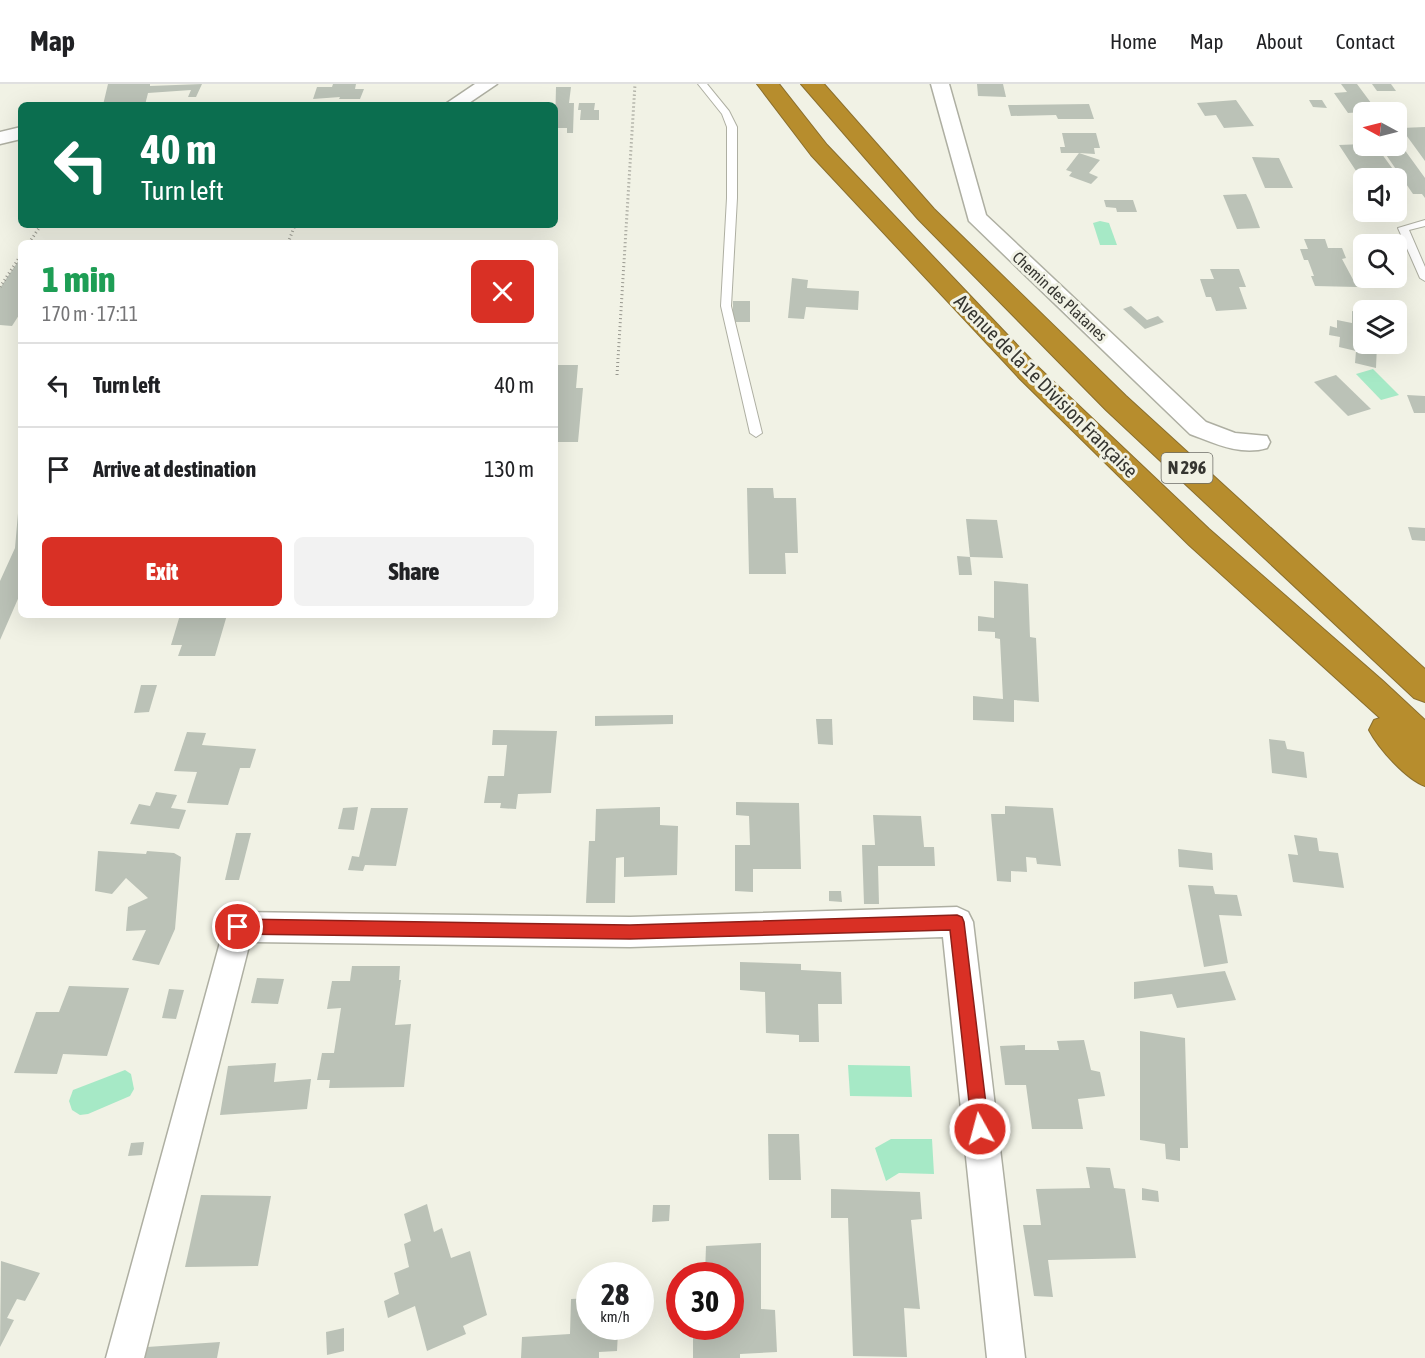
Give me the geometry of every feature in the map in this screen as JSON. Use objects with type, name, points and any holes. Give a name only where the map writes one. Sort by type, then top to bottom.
[{"type":"highway","name":"Avenue de la 1e Division Française","points":[[768,84],[819,150],[1029,373],[1199,537],[1372,690],[1425,741]]},
{"type":"highway","name":"Avenue de la 1e Division Française","points":[[812,84],[926,214],[1116,403],[1425,689]]},
{"type":"highway","points":[[1163,446],[1425,670]]},
{"type":"highway","points":[[1199,537],[1425,771]]},
{"type":"street","points":[[458,102],[488,84]]},
{"type":"street","name":"Chemin des Platanes","points":[[940,84],[976,217],[1198,428],[1233,441],[1258,442]]},
{"type":"street","points":[[0,138],[18,134]]},
{"type":"street","points":[[125,1358],[238,927],[630,932],[957,922],[1006,1358]]},
{"type":"lane","points":[[702,84],[726,114],[732,127],[732,198],[726,306],[756,433]]},
{"type":"lane","points":[[1425,223],[1403,228],[1425,278]]},
{"type":"path","points":[[617,375],[634,84]]},
{"type":"path","points":[[0,287],[18,260]]},
{"type":"shaded area","points":[[1100,221],[1109,223],[1117,245],[1100,245],[1093,223]]},
{"type":"shaded area","points":[[1373,369],[1399,395],[1381,400],[1356,374]]},
{"type":"shaded area","points":[[848,1065],[910,1066],[912,1097],[850,1096]]},
{"type":"shaded area","points":[[125,1070],[131,1074],[134,1089],[130,1096],[88,1114],[80,1115],[72,1110],[69,1101],[73,1090]]},
{"type":"shaded area","points":[[891,1139],[932,1139],[934,1174],[899,1173],[886,1181],[875,1148]]},
{"type":"building","points":[[108,84],[150,84],[150,86],[202,84],[196,97],[188,97],[191,90],[148,93],[146,102],[104,102]]},
{"type":"building","points":[[333,84],[356,84],[355,89],[364,89],[360,99],[339,99],[340,97],[313,99],[317,87],[332,87]]},
{"type":"building","points":[[977,84],[1003,84],[1006,97],[978,96]]},
{"type":"building","points":[[1341,84],[1357,84],[1370,102],[1353,102],[1353,113],[1348,113],[1334,93],[1347,92]]},
{"type":"building","points":[[1372,84],[1391,84],[1396,91],[1377,91]]},
{"type":"building","points":[[556,87],[571,87],[569,103],[574,103],[573,133],[567,133],[567,128],[558,128],[558,102],[556,102]]},
{"type":"building","points":[[1236,100],[1254,126],[1224,128],[1216,115],[1205,116],[1197,103]]},
{"type":"building","points":[[1309,100],[1322,100],[1327,108],[1313,107]]},
{"type":"building","points":[[579,103],[595,103],[594,110],[599,110],[599,120],[580,120]]},
{"type":"building","points":[[1089,104],[1094,119],[1058,119],[1056,115],[1011,116],[1008,105]]},
{"type":"building","points":[[1425,127],[1425,161],[1407,136],[1407,128]]},
{"type":"building","points":[[1062,133],[1096,133],[1100,148],[1094,148],[1095,154],[1061,153],[1060,147],[1065,147]]},
{"type":"building","points":[[1353,144],[1353,156],[1383,156],[1392,168],[1354,168],[1339,145]]},
{"type":"building","points":[[1079,153],[1100,160],[1089,173],[1098,177],[1091,184],[1069,176],[1072,172],[1066,170]]},
{"type":"building","points":[[1407,153],[1425,178],[1425,198],[1422,194],[1413,194],[1407,185],[1407,168],[1395,168],[1387,156],[1407,156]]},
{"type":"building","points":[[1252,157],[1279,158],[1293,188],[1265,188]]},
{"type":"building","points":[[1246,194],[1260,228],[1237,229],[1223,195]]},
{"type":"building","points":[[1104,200],[1133,200],[1137,212],[1117,212],[1116,208],[1106,207]]},
{"type":"building","points":[[1304,239],[1325,239],[1328,248],[1342,248],[1346,258],[1342,259],[1353,280],[1353,287],[1315,286],[1308,260],[1304,260],[1300,249],[1308,249]]},
{"type":"building","points":[[18,261],[18,317],[12,326],[0,325],[0,288]]},
{"type":"building","points":[[1210,269],[1239,269],[1246,287],[1239,287],[1247,309],[1216,311],[1211,297],[1206,297],[1200,279],[1214,279]]},
{"type":"building","points":[[792,278],[808,280],[807,288],[859,291],[858,310],[806,307],[804,319],[788,318]]},
{"type":"building","points":[[733,301],[750,301],[750,322],[733,322]]},
{"type":"building","points":[[1131,306],[1147,320],[1158,316],[1164,322],[1145,329],[1123,309]]},
{"type":"building","points":[[1352,311],[1353,350],[1339,347],[1340,337],[1329,335],[1330,326],[1337,328],[1337,320],[1352,323]]},
{"type":"building","points":[[1356,354],[1377,354],[1376,368],[1355,363]]},
{"type":"building","points":[[558,365],[578,365],[576,388],[583,388],[578,442],[558,442]]},
{"type":"building","points":[[1336,375],[1371,409],[1348,416],[1314,382]]},
{"type":"building","points":[[1407,395],[1425,396],[1425,413],[1414,413]]},
{"type":"building","points":[[747,488],[773,488],[774,498],[796,498],[798,553],[785,553],[786,574],[749,574]]},
{"type":"building","points":[[18,513],[18,599],[0,640],[0,581],[15,548]]},
{"type":"building","points":[[966,519],[997,520],[1003,558],[970,557]]},
{"type":"building","points":[[1408,527],[1425,528],[1425,541],[1412,540]]},
{"type":"building","points":[[957,556],[970,557],[972,575],[959,575]]},
{"type":"building","points":[[994,581],[1028,584],[1030,637],[1036,638],[1039,702],[1014,700],[1014,722],[973,720],[973,696],[1003,699],[1000,639],[995,638],[995,632],[978,631],[978,616],[994,618]]},
{"type":"building","points":[[179,618],[226,618],[215,656],[178,656],[182,645],[171,645]]},
{"type":"building","points":[[141,685],[157,685],[149,712],[134,713]]},
{"type":"building","points":[[673,715],[673,724],[595,726],[595,716]]},
{"type":"building","points":[[816,719],[832,719],[833,745],[818,744]]},
{"type":"building","points":[[493,730],[557,731],[551,793],[518,794],[516,809],[500,808],[501,803],[484,803],[488,776],[504,776],[507,745],[492,745]]},
{"type":"building","points":[[187,732],[206,733],[202,745],[256,749],[250,768],[240,768],[228,805],[187,803],[197,772],[174,771]]},
{"type":"building","points":[[1269,739],[1285,741],[1287,749],[1304,752],[1307,778],[1272,773]]},
{"type":"building","points":[[156,792],[177,795],[171,808],[186,810],[179,829],[130,824],[139,804],[150,806]]},
{"type":"building","points":[[736,802],[799,803],[801,869],[753,869],[753,892],[735,891],[735,845],[750,845],[749,816],[736,815]]},
{"type":"building","points":[[1005,806],[1053,808],[1061,866],[1037,864],[1036,858],[1026,857],[1027,872],[1011,871],[1011,882],[997,881],[991,814],[1005,814]]},
{"type":"building","points":[[358,807],[354,830],[338,829],[343,808]]},
{"type":"building","points":[[660,807],[660,825],[678,826],[677,875],[624,877],[624,857],[616,858],[615,903],[586,903],[589,841],[595,841],[596,809]]},
{"type":"building","points":[[371,808],[408,808],[396,866],[365,865],[363,871],[348,870],[352,856],[359,857]]},
{"type":"building","points":[[873,815],[921,816],[924,847],[934,847],[935,866],[878,866],[879,904],[864,904],[862,845],[875,845]]},
{"type":"building","points":[[236,833],[251,833],[239,880],[225,880]]},
{"type":"building","points":[[1294,835],[1317,838],[1319,851],[1338,853],[1344,888],[1293,882],[1288,854],[1298,855]]},
{"type":"building","points":[[1178,849],[1212,853],[1213,870],[1179,867]]},
{"type":"building","points":[[98,851],[146,854],[147,851],[174,853],[181,857],[175,929],[159,965],[132,960],[146,930],[126,931],[128,907],[148,898],[126,878],[112,894],[95,891]]},
{"type":"building","points":[[1188,885],[1213,886],[1215,894],[1237,895],[1242,916],[1219,915],[1228,963],[1204,967]]},
{"type":"building","points":[[829,891],[841,891],[842,902],[829,901]]},
{"type":"building","points":[[740,962],[801,964],[801,970],[841,972],[842,1004],[818,1004],[819,1042],[799,1042],[799,1035],[766,1033],[765,992],[740,990]]},
{"type":"building","points":[[352,966],[400,966],[399,980],[401,980],[395,1025],[411,1024],[404,1087],[329,1088],[330,1080],[317,1080],[322,1053],[334,1053],[341,1008],[327,1009],[332,981],[350,981]]},
{"type":"building","points":[[1225,971],[1236,1000],[1177,1008],[1172,994],[1134,999],[1134,982]]},
{"type":"building","points":[[257,978],[284,979],[278,1004],[251,1003]]},
{"type":"building","points":[[69,986],[129,988],[107,1056],[63,1054],[57,1074],[14,1073],[36,1012],[59,1012]]},
{"type":"building","points":[[169,989],[184,990],[176,1019],[162,1018]]},
{"type":"building","points":[[1140,1031],[1185,1038],[1188,1148],[1180,1148],[1180,1161],[1166,1159],[1165,1144],[1140,1140]]},
{"type":"building","points":[[1084,1040],[1091,1070],[1100,1072],[1105,1096],[1078,1099],[1083,1129],[1032,1129],[1026,1085],[1005,1085],[1000,1046],[1025,1045],[1025,1050],[1059,1050],[1057,1041]]},
{"type":"building","points":[[276,1063],[274,1082],[311,1079],[307,1109],[220,1115],[228,1066]]},
{"type":"building","points":[[768,1134],[799,1134],[801,1180],[769,1180]]},
{"type":"building","points":[[144,1142],[142,1155],[128,1156],[131,1143]]},
{"type":"building","points":[[1086,1167],[1110,1168],[1114,1188],[1125,1189],[1136,1258],[1048,1260],[1053,1297],[1034,1296],[1023,1225],[1041,1225],[1036,1189],[1090,1188]]},
{"type":"building","points":[[1142,1188],[1158,1191],[1159,1202],[1142,1200]]},
{"type":"building","points":[[831,1189],[920,1192],[922,1219],[911,1220],[920,1309],[904,1308],[907,1357],[853,1356],[848,1218],[831,1218]]},
{"type":"building","points":[[201,1195],[271,1196],[258,1266],[185,1267]]},
{"type":"building","points":[[427,1204],[434,1232],[442,1228],[451,1258],[470,1251],[487,1315],[463,1326],[466,1334],[427,1351],[415,1306],[388,1318],[384,1301],[399,1294],[394,1273],[409,1267],[404,1244],[411,1241],[404,1214]]},
{"type":"building","points":[[653,1205],[670,1205],[669,1221],[652,1222]]},
{"type":"building","points":[[761,1243],[761,1309],[775,1310],[777,1352],[740,1354],[740,1358],[693,1358],[693,1340],[744,1340],[744,1262],[705,1262],[706,1246]]},
{"type":"building","points":[[1,1261],[40,1273],[25,1301],[17,1299],[7,1318],[14,1320],[0,1347]]},
{"type":"building","points":[[571,1299],[576,1299],[576,1340],[618,1340],[617,1351],[599,1352],[599,1358],[521,1358],[522,1337],[570,1334]]},
{"type":"building","points":[[344,1328],[344,1351],[327,1355],[326,1332]]},
{"type":"building","points":[[220,1342],[217,1358],[145,1358],[147,1347]]},
{"type":"route","points":[[238,927],[630,932],[957,922],[980,1129]]}]
